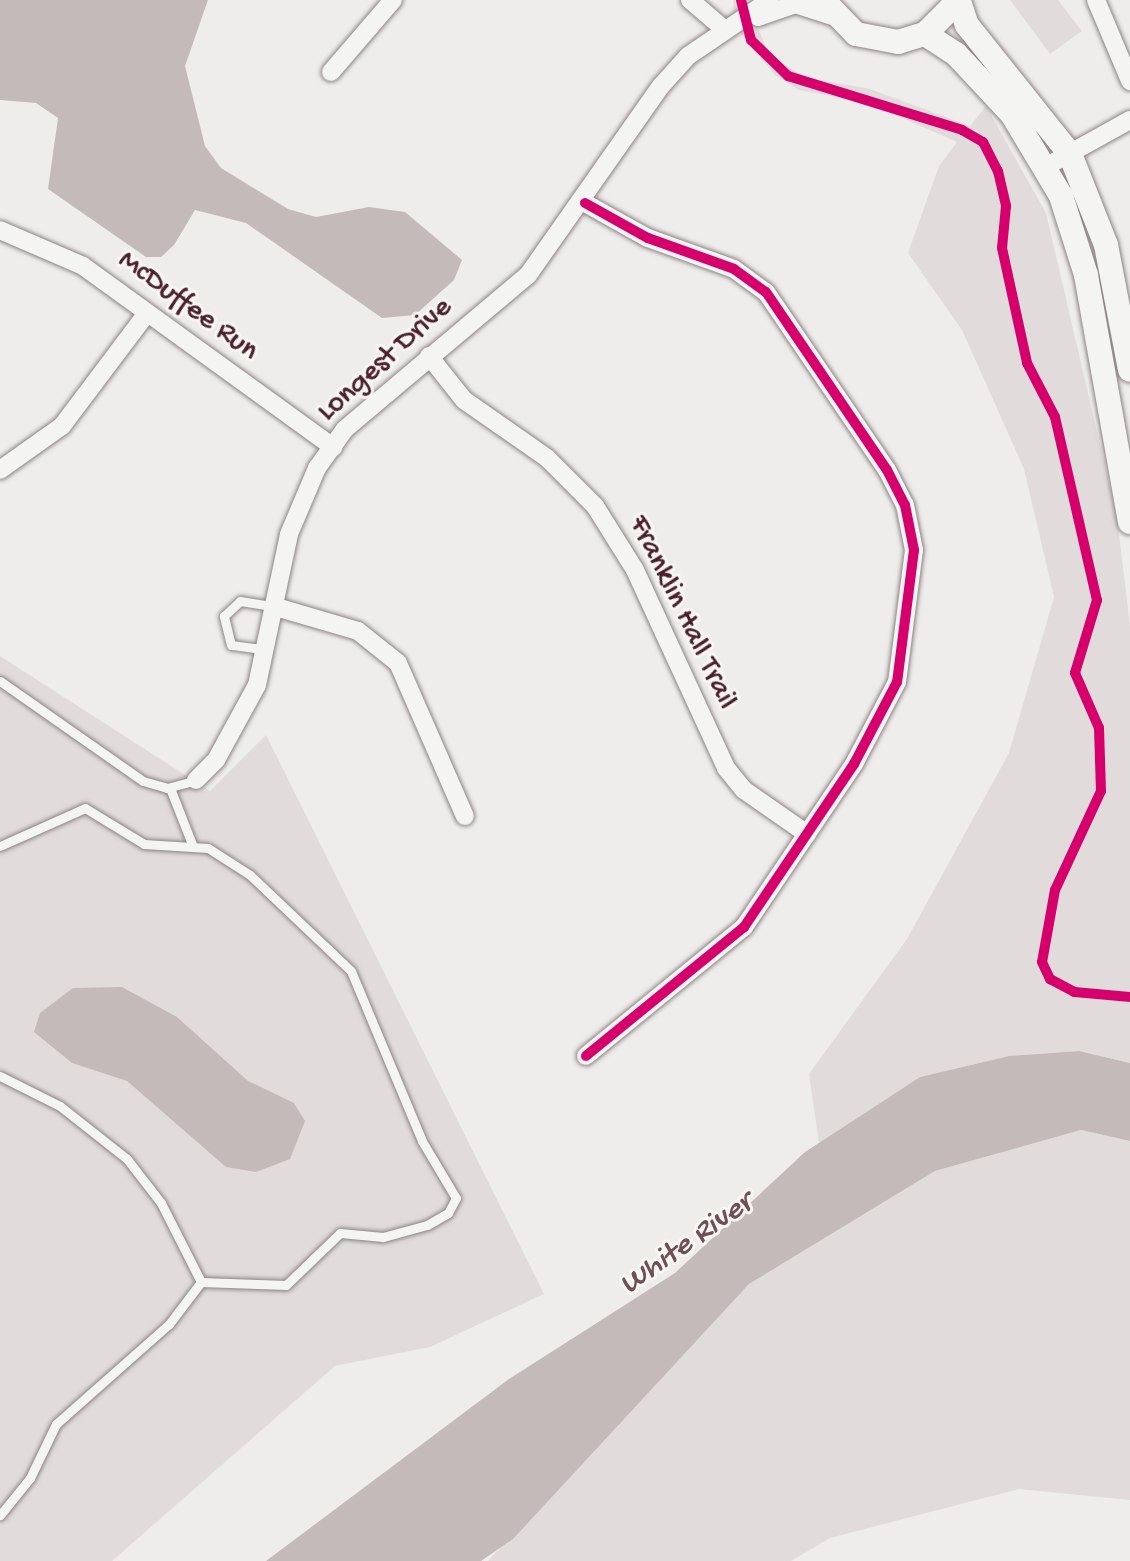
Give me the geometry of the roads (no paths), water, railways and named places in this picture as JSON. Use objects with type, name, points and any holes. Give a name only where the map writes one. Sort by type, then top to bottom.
[{"type":"main road","points":[[828,8],[883,42],[925,34],[959,1],[967,25],[1070,154],[1106,245],[1130,370]]},
{"type":"main road","points":[[925,34],[988,87],[1047,166],[1078,240],[1122,437],[1130,522]]},
{"type":"street","points":[[331,72],[393,0]]},
{"type":"street","points":[[690,0],[724,29]]},
{"type":"street","name":"Longest Drive","points":[[196,780],[232,734],[268,650],[289,534],[333,447],[429,356],[528,275],[585,203],[661,86],[724,29],[770,0]]},
{"type":"street","points":[[1096,0],[1130,81]]},
{"type":"street","name":"Longest Drive","points":[[744,19],[795,4],[828,8]]},
{"type":"street","points":[[1047,166],[1130,120]]},
{"type":"street","points":[[585,203],[648,238],[734,269],[766,292],[905,505],[914,550],[897,682],[807,834],[744,927],[586,1056]]},
{"type":"street","name":"McDuffee Run","points":[[0,230],[51,246],[333,447]]},
{"type":"street","points":[[0,470],[62,426],[147,313]]},
{"type":"street","name":"Franklin Hall Trail","points":[[429,356],[464,400],[547,458],[595,506],[635,570],[726,768],[744,790],[807,834]]},
{"type":"street","points":[[276,607],[358,631],[398,663],[465,816]]},
{"type":"lane","points":[[268,650],[231,645],[224,616],[240,601],[276,607]]},
{"type":"lane","points":[[0,681],[143,781],[170,788],[192,844]]},
{"type":"lane","name":"Longest Drive","points":[[170,788],[196,780]]},
{"type":"lane","points":[[0,846],[85,808],[144,844],[192,844],[235,863],[343,960],[399,1073],[422,1141],[456,1198],[448,1213],[427,1225],[383,1237],[340,1233],[286,1285],[201,1282]]},
{"type":"lane","points":[[0,1076],[60,1106],[127,1159],[161,1203],[201,1282]]},
{"type":"lane","points":[[0,1515],[30,1478],[56,1424],[163,1330],[201,1282]]},
{"type":"water label","name":"White River","points":[[687,1245]]}]
